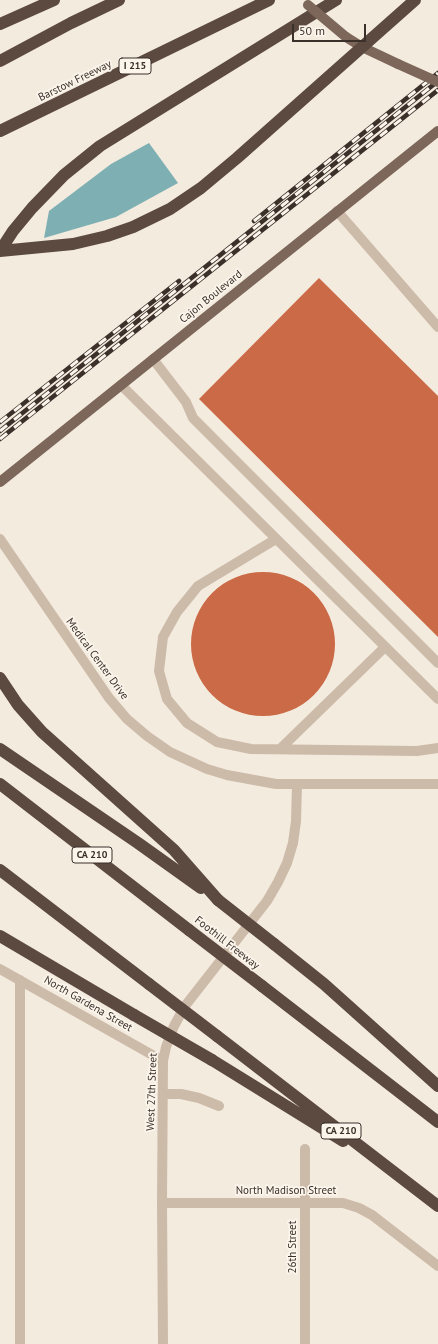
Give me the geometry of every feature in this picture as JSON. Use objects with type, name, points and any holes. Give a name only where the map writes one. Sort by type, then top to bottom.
[{"type":"highway","points":[[0,24],[54,0]]},
{"type":"highway","points":[[0,61],[71,23],[119,0]]},
{"type":"highway","name":"Barstow Freeway","points":[[0,131],[269,0]]},
{"type":"highway","points":[[0,251],[13,231],[32,208],[64,175],[100,146],[336,0]]},
{"type":"highway","points":[[0,251],[73,244],[106,236],[133,227],[170,209],[201,188],[237,158],[416,0]]},
{"type":"highway","points":[[0,678],[18,705],[42,732],[174,850],[218,900]]},
{"type":"highway","points":[[0,749],[138,843],[218,900],[324,984],[438,1086]]},
{"type":"highway","name":"Foothill Freeway","points":[[0,784],[438,1122]]},
{"type":"highway","name":"CA 210","points":[[0,870],[438,1206]]},
{"type":"highway","points":[[0,936],[212,1060],[398,1176]]},
{"type":"main road","points":[[304,0],[346,36],[362,47],[438,82]]},
{"type":"main road","name":"Cajon Boulevard","points":[[0,482],[438,131]]},
{"type":"street","points":[[337,212],[438,327]]},
{"type":"street","points":[[153,359],[186,402],[193,418],[438,662]]},
{"type":"street","points":[[121,385],[438,700]]},
{"type":"street","name":"Medical Center Drive","points":[[0,539],[109,698],[127,719],[147,736],[170,752],[207,769],[227,775],[276,784],[438,784]]},
{"type":"street","points":[[276,539],[198,586],[177,612],[163,637],[159,671],[167,699],[187,722],[217,742],[251,749],[417,750],[438,748]]},
{"type":"street","points":[[280,749],[385,647]]},
{"type":"street","name":"West 27th Street","points":[[163,1344],[163,1061],[166,1047],[174,1026],[185,1006],[278,882],[287,863],[293,843],[296,821],[297,784]]},
{"type":"street","name":"North Gardena Street","points":[[0,969],[163,1061]]},
{"type":"street","points":[[20,980],[20,1344]]},
{"type":"street","points":[[163,1094],[181,1094],[199,1098],[219,1106]]},
{"type":"street","name":"26th Street","points":[[305,1149],[305,1344]]},
{"type":"street","name":"North Madison Street","points":[[162,1203],[343,1203],[359,1208],[372,1215],[438,1266]]},
{"type":"water","points":[[149,143],[178,183],[116,217],[44,238],[49,211],[111,164]]},
{"type":"building","points":[[319,278],[438,396],[438,637],[199,399]]},
{"type":"building","points":[[263,572],[284,575],[303,584],[314,593],[323,604],[332,623],[335,644],[332,665],[323,684],[314,695],[303,704],[284,713],[263,716],[242,713],[223,704],[212,695],[203,684],[194,665],[191,644],[194,623],[203,604],[212,593],[223,584],[242,575]]},
{"type":"railway","points":[[254,221],[438,73]]},
{"type":"railway","points":[[0,431],[438,81]]},
{"type":"railway","points":[[0,439],[438,90]]},
{"type":"railway","points":[[0,422],[179,281]]}]
